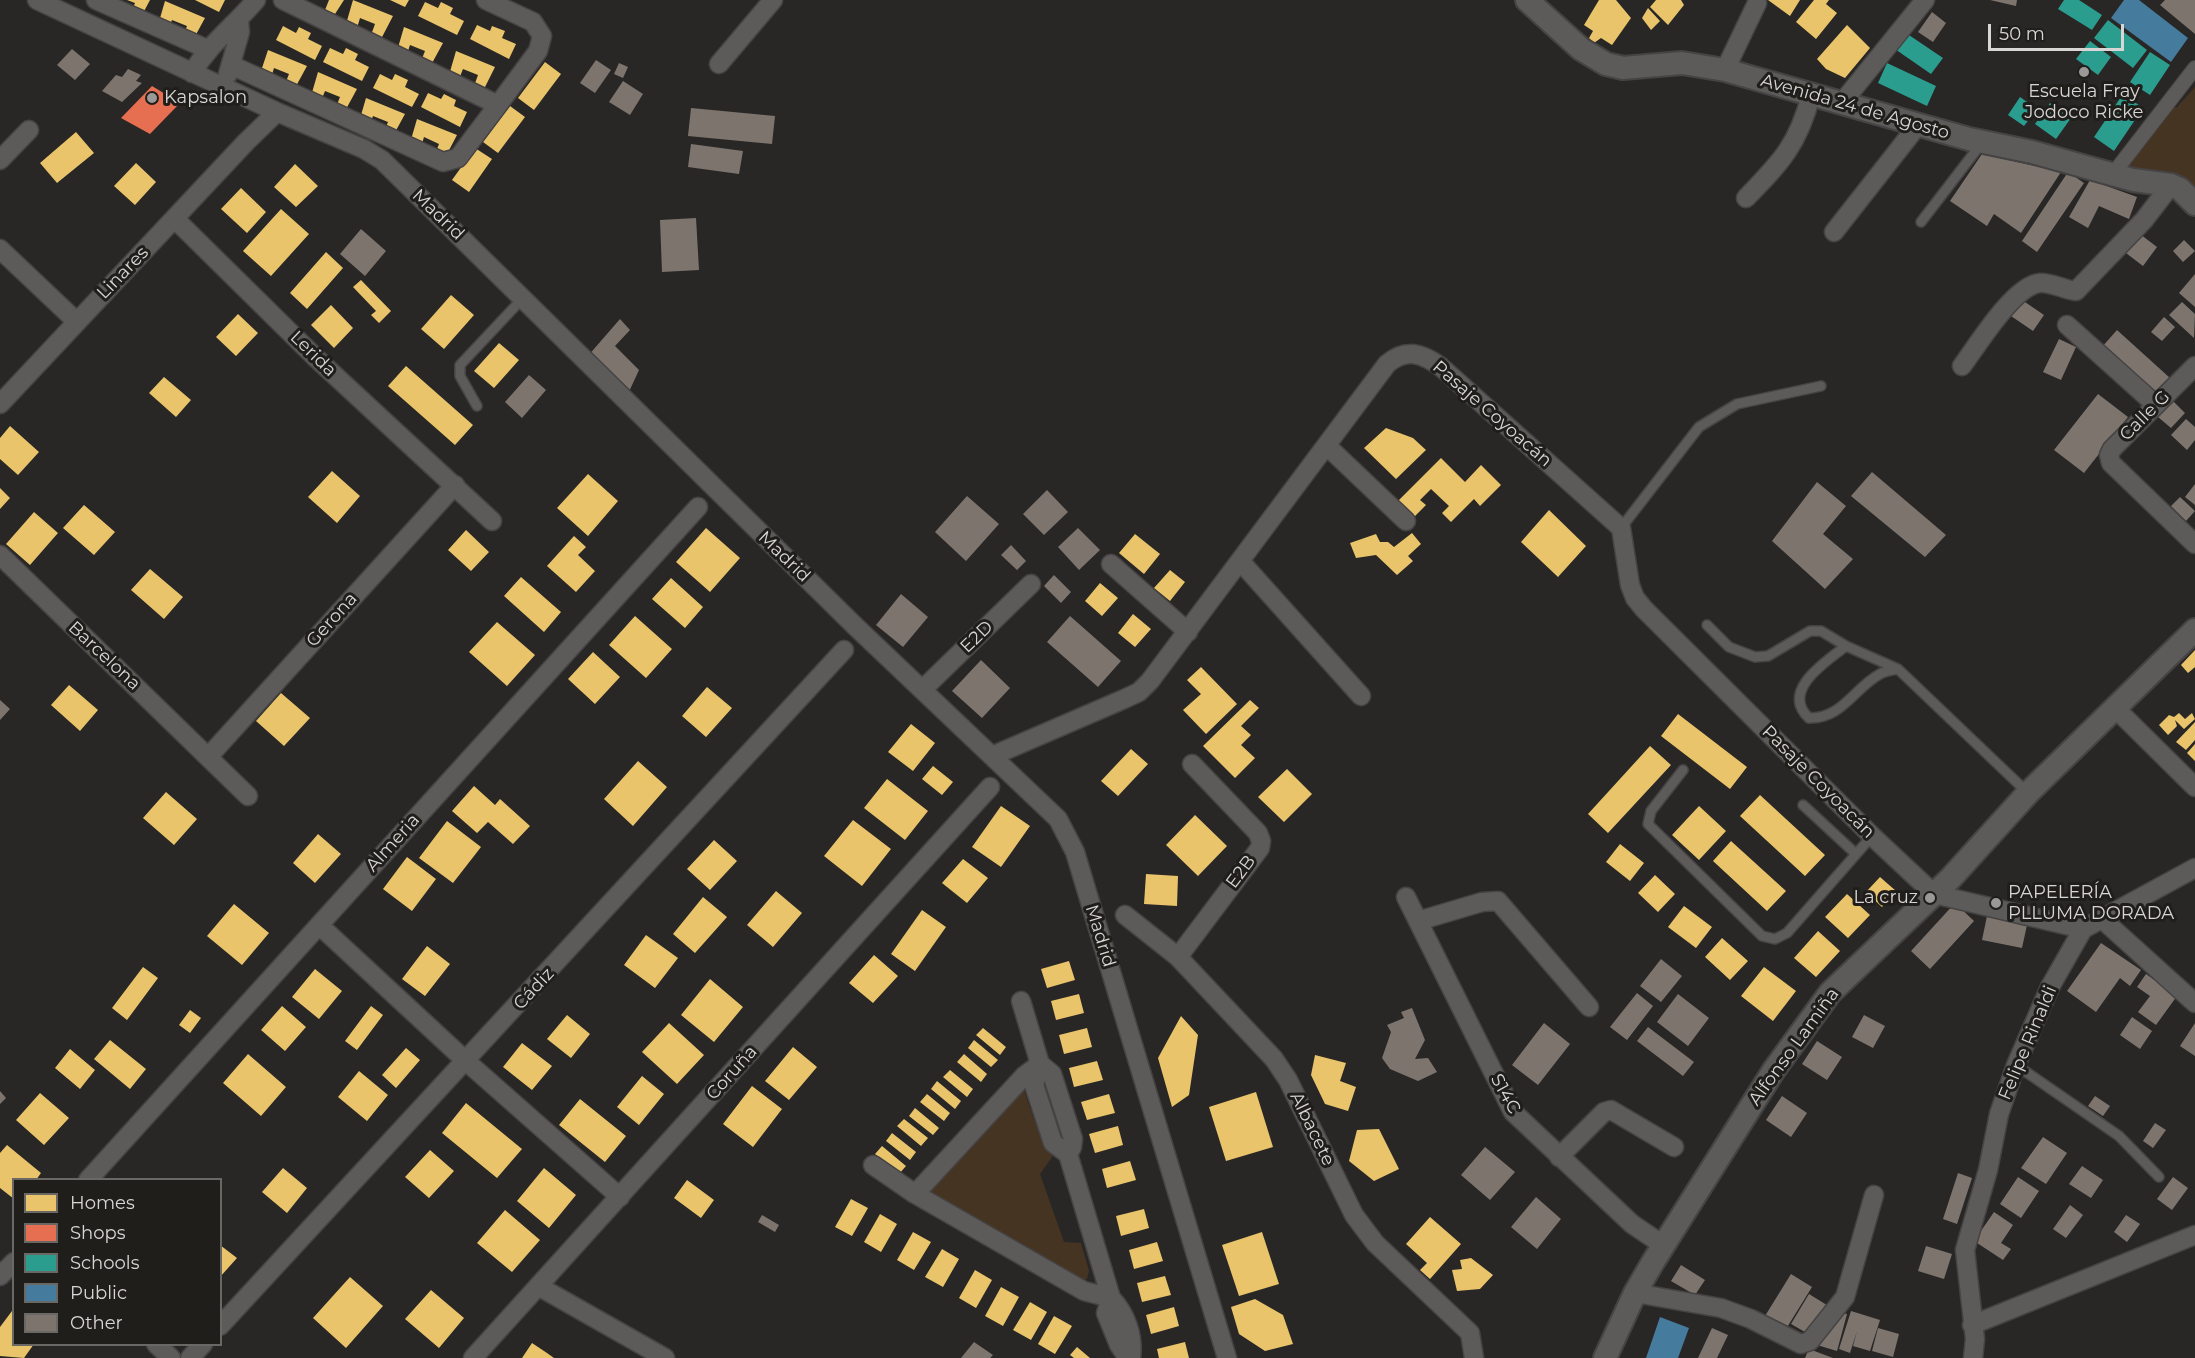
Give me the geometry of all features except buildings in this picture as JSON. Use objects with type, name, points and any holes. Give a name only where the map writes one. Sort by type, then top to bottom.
[{"type":"street","name":"Madrid","points":[[37,0],[277,112],[342,139],[382,160],[847,618],[1052,811],[1071,842],[1227,1358]]},
{"type":"street","points":[[96,0],[207,49]]},
{"type":"street","points":[[192,73],[207,49],[228,26],[239,21],[256,0]]},
{"type":"street","points":[[284,0],[498,105]]},
{"type":"street","points":[[231,65],[443,162],[458,158],[538,51],[542,36],[533,22],[486,0]]},
{"type":"street","points":[[719,64],[773,0]]},
{"type":"street","name":"Avenida 24 de Agosto","points":[[1527,0],[1581,49],[1606,64],[1623,68],[1682,63],[1725,70],[1982,142],[2133,180],[2170,185],[2180,189],[2195,204]]},
{"type":"street","points":[[1841,104],[1925,0]]},
{"type":"street","points":[[1725,70],[1757,3]]},
{"type":"street","points":[[224,87],[240,32],[239,21]]},
{"type":"street","points":[[2113,174],[2195,68]]},
{"type":"street","points":[[1746,198],[1781,162],[1795,142],[1811,95]]},
{"type":"street","name":"Linares","points":[[0,404],[76,321],[277,112]]},
{"type":"street","points":[[1834,232],[1918,125]]},
{"type":"street","points":[[0,160],[29,130]]},
{"type":"street","points":[[1962,366],[2004,310],[2029,286],[2042,283],[2063,290],[2076,291],[2144,220],[2170,185]]},
{"type":"street","name":"Lerida","points":[[175,219],[316,358],[492,521]]},
{"type":"street","points":[[0,249],[76,321]]},
{"type":"street","points":[[2067,325],[2156,405]]},
{"type":"street","name":"Pasaje Coyoacán","points":[[992,756],[1139,692],[1150,681],[1241,562],[1387,364],[1402,354],[1414,353],[1428,357],[1441,367],[1621,528],[1630,585],[1635,598],[1644,609],[1872,836],[1934,894]]},
{"type":"street","name":"Calle G","points":[[2195,366],[2112,449],[2109,456],[2111,463],[2195,544]]},
{"type":"street","points":[[1327,446],[1406,521]]},
{"type":"street","name":"Gerona","points":[[209,756],[454,485]]},
{"type":"street","name":"Almeria","points":[[89,1178],[698,507]]},
{"type":"street","name":"Barcelona","points":[[0,555],[248,796]]},
{"type":"street","points":[[1241,562],[1361,696]]},
{"type":"street","points":[[1111,564],[1188,632]]},
{"type":"street","name":"E2D","points":[[923,689],[1031,584]]},
{"type":"street","name":"Alfonso Lamiña","points":[[1605,1358],[1635,1293],[1663,1245],[1774,1070],[1830,993],[1934,894],[2028,793],[2195,630]]},
{"type":"street","name":"Cádiz","points":[[222,1324],[467,1062],[844,650]]},
{"type":"street","points":[[2114,707],[2195,787]]},
{"type":"street","name":"E2B","points":[[1178,957],[1260,848],[1261,841],[1258,833],[1192,764]]},
{"type":"street","name":"Coruña","points":[[473,1358],[990,787]]},
{"type":"street","points":[[1934,894],[2083,929],[2195,868]]},
{"type":"street","name":"S14C","points":[[1406,897],[1513,1112],[1632,1224],[1663,1245]]},
{"type":"street","points":[[1418,921],[1482,902],[1498,901],[1589,1007]]},
{"type":"street","name":"Albacete","points":[[1125,915],[1178,957],[1274,1059],[1288,1080],[1354,1215],[1375,1243],[1470,1333],[1474,1358]]},
{"type":"street","points":[[2102,919],[2195,1003]]},
{"type":"street","points":[[319,925],[467,1062],[620,1197]]},
{"type":"street","name":"Felipe Rinaldi","points":[[1973,1358],[1965,1250],[1988,1170],[1999,1114],[2016,1065],[2050,987],[2083,929]]},
{"type":"street","points":[[1021,1001],[1040,1064],[1035,1080],[1037,1095],[1053,1143],[1068,1154],[1111,1298],[1106,1312],[1119,1345],[1130,1358]]},
{"type":"street","points":[[915,1194],[1024,1076],[1040,1064]]},
{"type":"street","points":[[1559,1157],[1605,1112],[1611,1110],[1674,1147]]},
{"type":"street","points":[[873,1165],[915,1194],[1084,1291],[1111,1298]]},
{"type":"street","points":[[1635,1293],[1721,1308],[1751,1319],[1801,1344],[1810,1341],[1845,1297],[1874,1195]]},
{"type":"street","points":[[1972,1325],[2195,1235]]},
{"type":"street","points":[[0,1276],[12,1264]]},
{"type":"street","points":[[538,1286],[665,1358]]},
{"type":"street","points":[[158,1346],[171,1358]]},
{"type":"street","points":[[190,1358],[201,1346]]},
{"type":"lane","points":[[1921,222],[1982,142]]},
{"type":"lane","points":[[477,406],[460,376],[460,365],[523,298]]},
{"type":"lane","points":[[1621,528],[1699,427],[1737,404],[1821,386]]},
{"type":"lane","points":[[1707,625],[1729,647],[1755,657],[1768,656],[1810,631],[1821,631],[1846,646],[1898,669],[2028,793]]},
{"type":"lane","points":[[1846,646],[1809,676],[1803,687],[1798,699],[1801,710],[1809,718],[1822,718],[1836,712],[1880,674],[1898,669]]},
{"type":"lane","points":[[1683,770],[1651,811],[1648,824],[1762,936],[1775,939],[1787,933],[1872,836]]},
{"type":"lane","points":[[1803,805],[1856,854]]},
{"type":"lane","points":[[2016,1065],[2119,1136],[2158,1177]]},
{"type":"shaded area","points":[[2195,87],[2195,193],[2188,184],[2121,165],[2162,109],[2177,107]]},
{"type":"shaded area","points":[[1020,1076],[1037,1127],[1054,1154],[1040,1174],[1064,1242],[1081,1243],[1089,1271],[1087,1279],[1078,1280],[923,1189]]},
{"type":"place","name":"Escuela Fray Jodoco Ricke","points":[[2084,72]]},
{"type":"place","name":"Kapsalon","points":[[152,98]]},
{"type":"place","name":"La cruz","points":[[1930,898]]},
{"type":"place","name":"PAPELERÍA PLLUMA DORADA","points":[[1996,903]]}]
